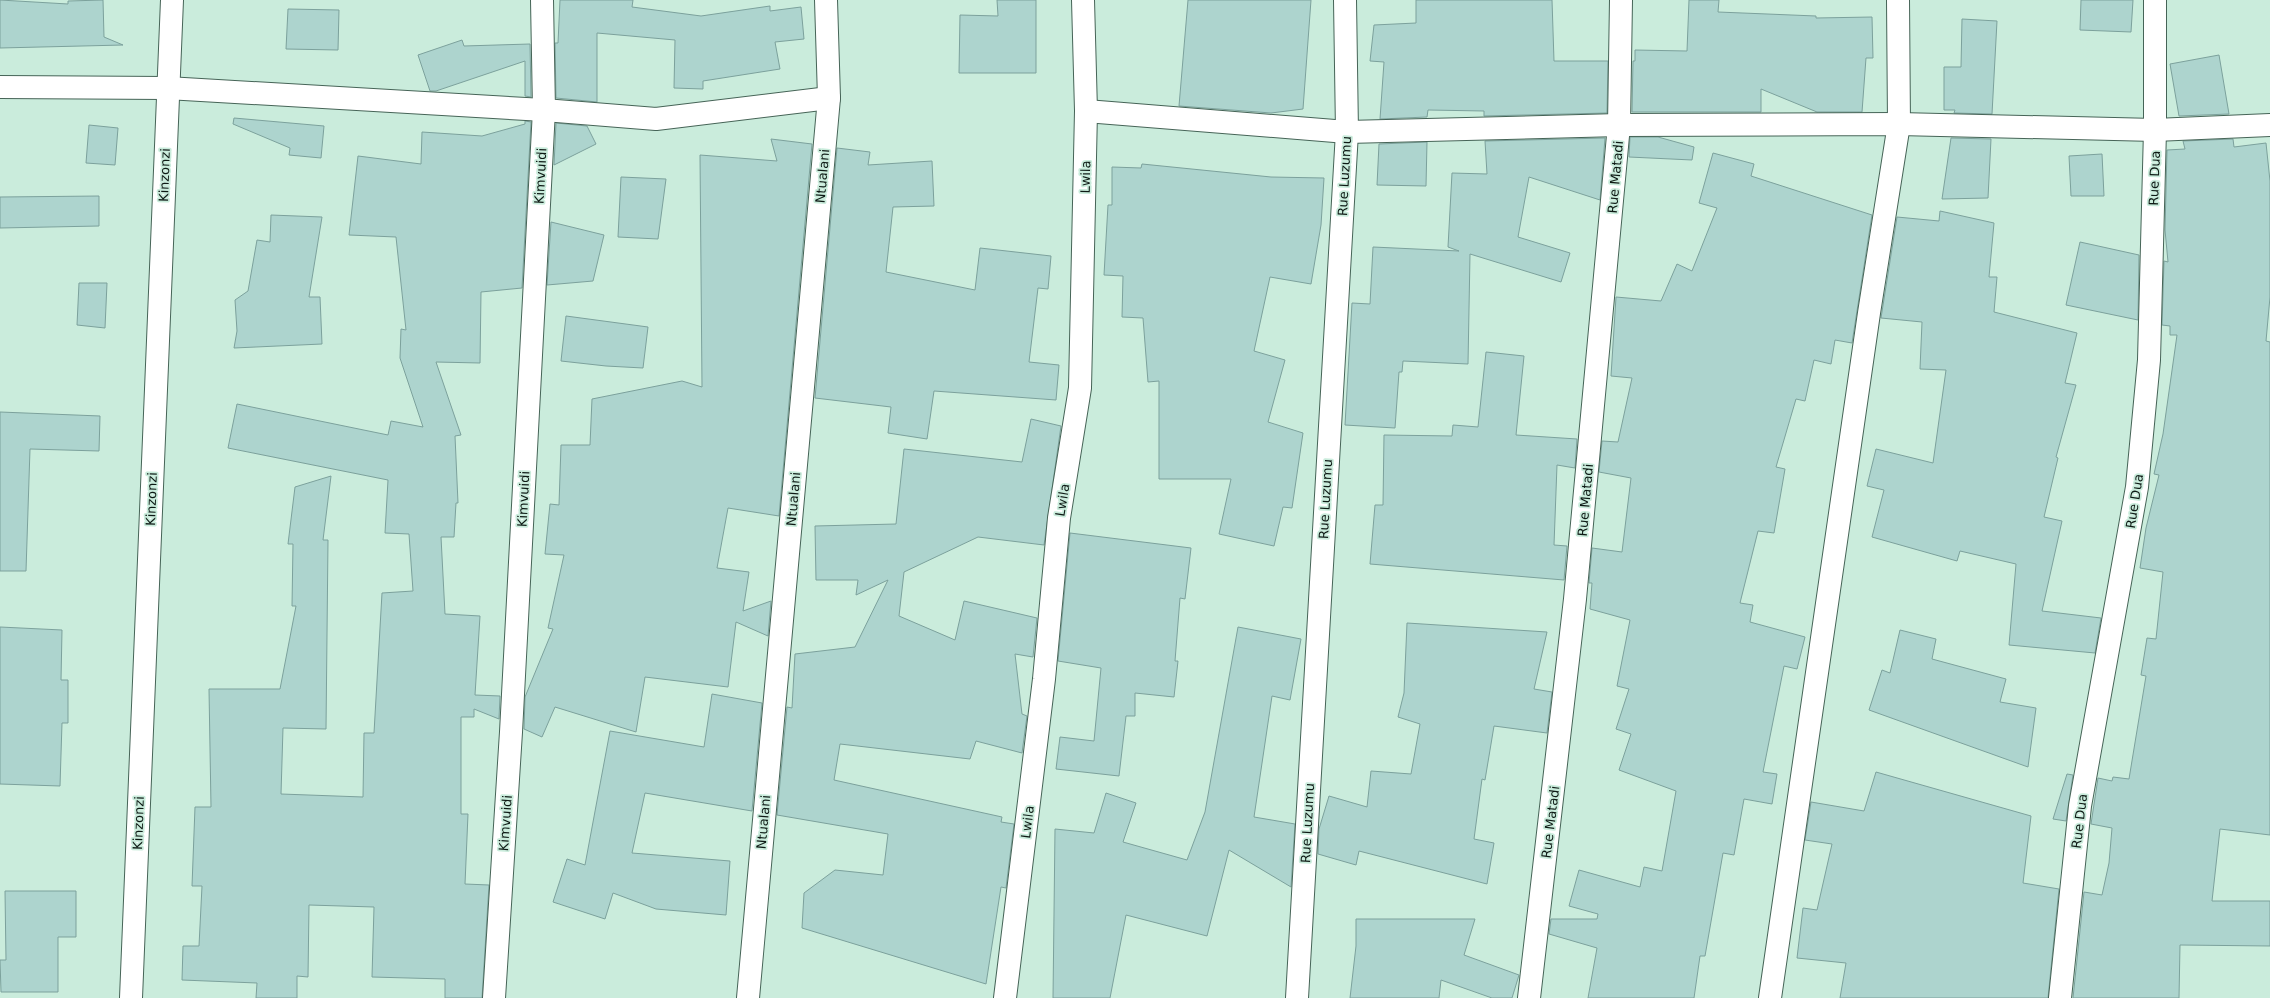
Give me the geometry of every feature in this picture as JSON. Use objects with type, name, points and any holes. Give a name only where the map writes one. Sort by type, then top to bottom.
[{"type":"street","name":"Kinzonzi","points":[[131,998],[167,88],[172,0]]},
{"type":"street","name":"Kimvuidi","points":[[494,998],[511,732],[544,110],[542,0]]},
{"type":"street","name":"Ntualani","points":[[748,998],[829,98],[826,0]]},
{"type":"street","name":"Lwila","points":[[1006,998],[1044,679],[1059,518],[1080,388],[1086,111],[1082,0]]},
{"type":"street","name":"Rue Luzumu","points":[[1297,998],[1347,132],[1345,0]]},
{"type":"street","name":"Rue Matadi","points":[[1529,998],[1575,599],[1619,125],[1621,0]]},
{"type":"street","points":[[1770,998],[1868,321],[1899,124],[1898,0]]},
{"type":"street","name":"Rue Dua","points":[[2060,998],[2080,806],[2137,487],[2149,360],[2155,130],[2155,0]]},
{"type":"street","points":[[0,87],[167,88],[544,110],[656,119],[829,98]]},
{"type":"street","points":[[1086,111],[1347,132],[1619,125],[1899,124],[2155,130],[2270,125]]},
{"type":"building","points":[[0,0],[68,4],[68,1],[103,0],[104,37],[123,45],[0,48]]},
{"type":"building","points":[[560,0],[633,0],[632,7],[701,16],[770,6],[770,11],[801,7],[804,39],[775,42],[780,69],[703,81],[703,89],[674,88],[675,40],[597,33],[597,102],[556,98],[555,43],[558,43]]},
{"type":"building","points":[[997,0],[1036,0],[1036,73],[959,73],[960,15],[998,16]]},
{"type":"building","points":[[1188,0],[1311,0],[1303,109],[1271,113],[1179,106]]},
{"type":"building","points":[[1416,0],[1552,0],[1554,61],[1608,61],[1607,113],[1484,116],[1484,111],[1428,110],[1427,117],[1380,119],[1384,62],[1370,61],[1374,25],[1416,23]]},
{"type":"building","points":[[1689,0],[1719,0],[1718,12],[1816,16],[1816,18],[1872,17],[1873,58],[1866,58],[1862,112],[1817,112],[1761,89],[1761,112],[1632,112],[1633,61],[1635,61],[1635,50],[1687,51]]},
{"type":"building","points":[[2081,0],[2133,0],[2131,32],[2080,30]]},
{"type":"building","points":[[288,9],[339,10],[338,50],[286,49]]},
{"type":"building","points":[[1962,19],[1997,21],[1992,114],[1954,113],[1955,110],[1944,110],[1944,67],[1961,67]]},
{"type":"building","points":[[462,40],[464,46],[530,44],[531,97],[525,96],[525,61],[436,91],[430,91],[418,55]]},
{"type":"building","points":[[2219,55],[2229,114],[2179,116],[2170,64]]},
{"type":"building","points":[[234,118],[324,126],[321,158],[289,155],[290,148],[233,124]]},
{"type":"building","points":[[525,121],[531,122],[522,288],[481,292],[480,363],[436,362],[461,435],[455,436],[458,503],[456,503],[454,537],[441,537],[445,614],[480,616],[475,695],[500,696],[499,719],[474,709],[474,717],[461,717],[461,814],[468,814],[465,884],[489,885],[482,998],[445,998],[445,979],[372,977],[374,907],[309,905],[308,977],[297,976],[297,998],[256,998],[257,983],[182,980],[183,946],[199,946],[202,886],[192,886],[195,807],[211,807],[209,689],[280,689],[296,606],[292,606],[293,544],[288,544],[295,487],[331,476],[323,540],[328,540],[326,729],[283,728],[281,794],[363,797],[364,733],[374,733],[382,593],[413,591],[409,534],[385,533],[388,480],[228,448],[237,404],[388,435],[391,421],[423,427],[400,358],[401,329],[406,330],[396,237],[349,235],[358,156],[421,164],[422,132],[482,136],[525,124]]},
{"type":"building","points":[[556,123],[587,126],[596,144],[554,165]]},
{"type":"building","points":[[89,125],[118,128],[115,165],[86,163]]},
{"type":"building","points":[[1630,137],[1658,137],[1694,147],[1692,160],[1629,157]]},
{"type":"building","points":[[1605,138],[1600,200],[1529,177],[1518,237],[1570,253],[1561,282],[1470,254],[1468,364],[1403,361],[1402,372],[1399,372],[1395,428],[1345,425],[1352,303],[1370,304],[1373,247],[1459,251],[1448,247],[1452,173],[1487,174],[1485,141]]},
{"type":"building","points":[[1951,138],[1991,139],[1988,198],[1942,199]]},
{"type":"building","points":[[771,139],[812,144],[779,516],[728,508],[717,568],[749,572],[743,611],[771,601],[768,636],[736,622],[728,687],[645,677],[636,732],[555,707],[542,737],[524,729],[525,697],[553,629],[548,628],[564,555],[545,554],[550,504],[559,505],[561,445],[590,445],[592,399],[682,381],[702,387],[700,155],[777,161]]},
{"type":"building","points":[[2233,139],[2234,147],[2266,143],[2270,181],[2270,297],[2266,341],[2270,342],[2270,835],[2220,829],[2212,901],[2270,901],[2270,946],[2180,945],[2179,998],[2073,998],[2084,892],[2102,895],[2109,863],[2112,828],[2091,824],[2098,778],[2112,781],[2113,777],[2129,779],[2146,676],[2141,675],[2147,638],[2156,639],[2163,572],[2140,568],[2146,528],[2159,475],[2154,474],[2163,434],[2177,335],[2170,335],[2170,326],[2162,325],[2164,261],[2168,262],[2165,230],[2167,150],[2185,149],[2183,141]]},
{"type":"building","points":[[1427,142],[1426,186],[1377,185],[1379,144]]},
{"type":"building","points":[[837,148],[870,152],[868,165],[932,161],[934,206],[893,207],[886,272],[975,290],[980,248],[1051,256],[1048,289],[1038,288],[1029,362],[1059,365],[1056,400],[934,391],[927,439],[888,433],[891,407],[815,398]]},
{"type":"building","points":[[1713,153],[1754,164],[1751,176],[1872,215],[1852,343],[1835,340],[1831,364],[1814,360],[1805,401],[1796,399],[1776,467],[1785,469],[1774,533],[1758,531],[1740,603],[1753,605],[1750,622],[1805,637],[1797,669],[1784,666],[1763,772],[1777,774],[1772,804],[1744,799],[1734,855],[1723,853],[1705,956],[1700,956],[1694,998],[1588,998],[1597,948],[1549,934],[1551,919],[1597,919],[1598,914],[1569,906],[1579,870],[1640,887],[1644,867],[1662,871],[1676,791],[1619,770],[1631,734],[1616,729],[1629,689],[1617,686],[1630,620],[1590,609],[1592,583],[1589,583],[1592,548],[1622,552],[1631,478],[1599,472],[1602,441],[1618,442],[1632,378],[1611,376],[1616,297],[1661,301],[1677,264],[1692,271],[1717,208],[1699,203]]},
{"type":"building","points":[[2102,154],[2104,196],[2071,196],[2069,156]]},
{"type":"building","points":[[1142,164],[1271,177],[1324,178],[1321,225],[1311,284],[1270,277],[1254,351],[1285,360],[1268,422],[1303,433],[1292,508],[1283,507],[1274,546],[1219,534],[1231,479],[1159,479],[1159,381],[1148,382],[1143,318],[1122,317],[1123,276],[1104,275],[1108,205],[1112,205],[1112,167],[1141,168]]},
{"type":"building","points":[[621,177],[666,179],[658,239],[618,237]]},
{"type":"building","points":[[99,196],[99,226],[0,228],[0,197]]},
{"type":"building","points":[[1940,211],[1994,223],[1989,277],[1997,277],[1994,312],[2077,333],[2065,383],[2076,385],[2056,457],[2058,458],[2044,517],[2062,521],[2042,611],[2101,618],[2095,653],[2009,645],[2016,564],[1960,551],[1957,561],[1872,537],[1884,490],[1867,486],[1876,449],[1933,463],[1946,370],[1920,369],[1922,322],[1881,318],[1897,217],[1939,221]]},
{"type":"building","points":[[271,215],[322,217],[309,297],[320,297],[322,344],[234,348],[237,331],[235,300],[248,291],[257,240],[270,242]]},
{"type":"building","points":[[551,222],[604,235],[593,281],[547,285]]},
{"type":"building","points":[[2080,242],[2139,255],[2138,320],[2066,305]]},
{"type":"building","points":[[79,283],[107,283],[105,328],[77,325]]},
{"type":"building","points":[[566,316],[648,327],[643,368],[561,361]]},
{"type":"building","points":[[1486,352],[1524,356],[1516,435],[1577,439],[1575,468],[1557,465],[1554,545],[1567,546],[1564,580],[1370,564],[1375,505],[1383,505],[1384,435],[1452,436],[1453,425],[1478,427]]},
{"type":"building","points":[[0,412],[100,416],[99,451],[30,449],[26,571],[0,571]]},
{"type":"building","points":[[1031,419],[1061,426],[1044,545],[978,537],[904,572],[899,616],[955,640],[964,601],[1037,618],[1033,657],[1015,654],[1022,714],[1027,716],[1022,753],[976,741],[970,759],[840,744],[834,780],[1002,817],[1001,822],[1014,824],[1006,888],[1001,887],[986,984],[802,928],[804,893],[835,870],[883,875],[888,834],[777,815],[787,707],[792,708],[795,654],[855,647],[888,580],[856,595],[858,580],[816,580],[815,526],[896,524],[904,449],[1022,462]]},
{"type":"building","points":[[1070,533],[1191,548],[1185,599],[1180,598],[1175,661],[1178,661],[1174,697],[1135,693],[1135,716],[1126,716],[1119,776],[1056,769],[1060,737],[1094,741],[1101,668],[1058,661]]},
{"type":"building","points":[[1407,623],[1547,632],[1534,689],[1552,692],[1547,733],[1494,726],[1485,780],[1482,779],[1474,839],[1494,843],[1487,884],[1359,851],[1356,865],[1318,854],[1319,829],[1329,796],[1367,807],[1371,771],[1411,774],[1420,724],[1398,717],[1404,693]]},
{"type":"building","points":[[0,627],[62,630],[61,680],[68,680],[68,723],[62,723],[60,786],[0,784]]},
{"type":"building","points":[[1238,627],[1301,639],[1290,700],[1272,696],[1254,817],[1295,824],[1291,887],[1229,850],[1207,936],[1126,915],[1110,998],[1053,998],[1055,829],[1094,833],[1106,793],[1136,803],[1123,842],[1187,860],[1205,812]]},
{"type":"building","points":[[1900,630],[1936,639],[1932,659],[2006,679],[2000,702],[2036,708],[2028,767],[1869,710],[1882,670],[1890,673]]},
{"type":"building","points":[[712,694],[762,703],[752,811],[645,793],[632,853],[730,861],[726,915],[656,909],[613,893],[605,919],[553,902],[567,859],[585,865],[610,731],[704,747]]},
{"type":"building","points":[[1876,772],[2031,816],[2023,883],[2059,889],[2048,998],[1840,998],[1846,963],[1797,958],[1803,908],[1817,910],[1832,844],[1805,840],[1811,802],[1864,811]]},
{"type":"building","points":[[2067,774],[2073,775],[2066,821],[2053,819]]},
{"type":"building","points":[[5,891],[76,891],[76,937],[58,937],[58,992],[1,992],[0,960],[6,960]]},
{"type":"building","points":[[1356,919],[1475,919],[1464,955],[1519,975],[1512,998],[1492,998],[1441,980],[1439,998],[1350,998],[1356,946]]}]
